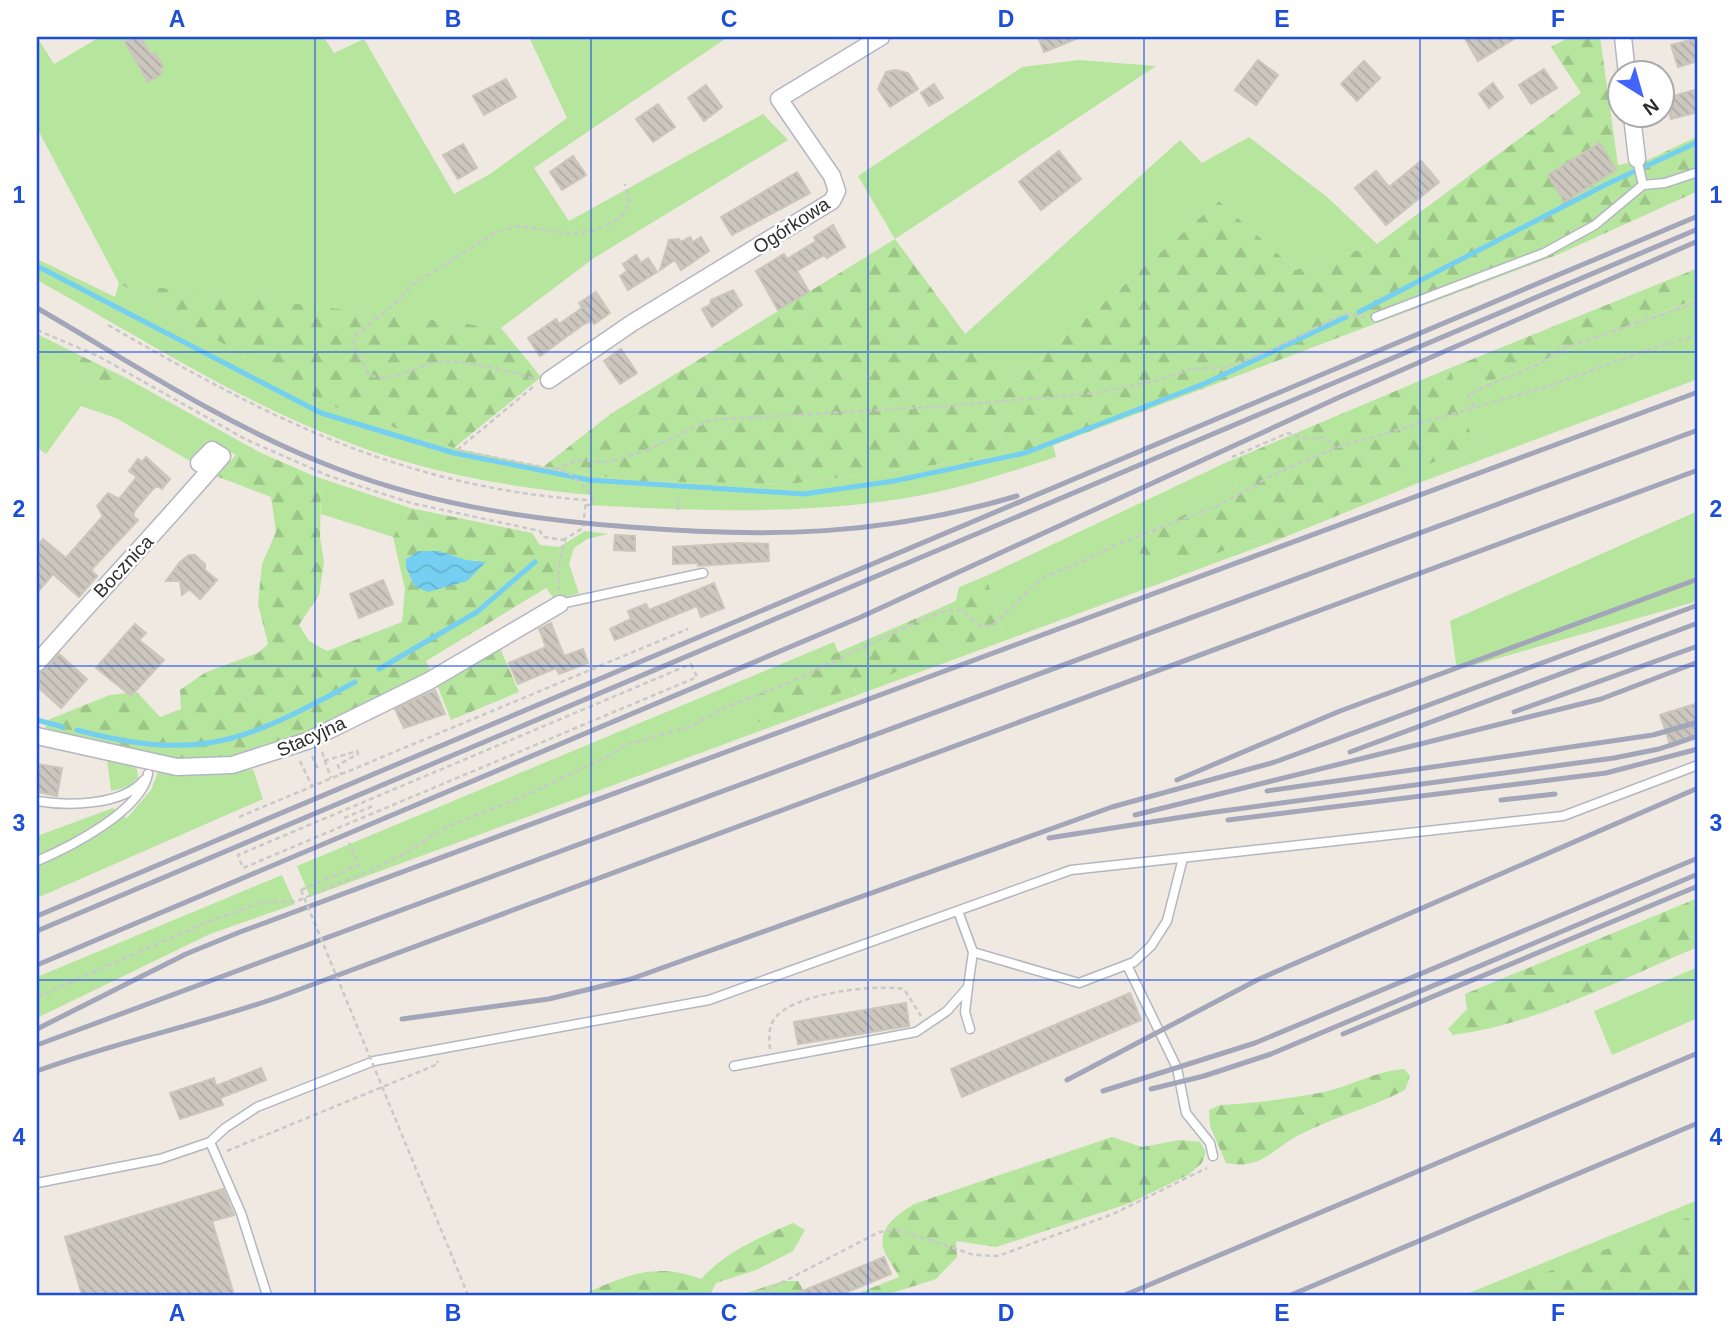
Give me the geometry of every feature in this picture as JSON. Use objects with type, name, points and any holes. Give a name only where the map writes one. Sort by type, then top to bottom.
[{"type":"street","name":"Ogórkowa","points":[[549,380],[632,323],[832,201],[837,191],[832,176],[779,99],[881,37]]},
{"type":"street","points":[[1623,37],[1625,60]]},
{"type":"street","points":[[1634,130],[1637,159]]},
{"type":"street","name":"Bocznica","points":[[37,663],[210,470]]},
{"type":"street","name":"Stacyjna","points":[[37,736],[151,768],[232,765],[295,746],[429,681],[560,604]]},
{"type":"lane","points":[[1637,159],[1642,182]]},
{"type":"lane","points":[[1376,317],[1544,253],[1595,225],[1642,182],[1675,181],[1698,172]]},
{"type":"lane","points":[[560,604],[703,573]]},
{"type":"lane","points":[[37,1183],[160,1159],[210,1142],[225,1128],[257,1107],[374,1061],[709,1000],[1071,870],[1563,817],[1698,765]]},
{"type":"lane","points":[[37,800],[66,805],[124,795],[140,785],[151,768]]},
{"type":"lane","points":[[37,861],[69,847],[126,807],[146,787],[151,768]]},
{"type":"lane","points":[[973,952],[1079,983],[1127,965],[1151,946],[1167,921],[1183,858]]},
{"type":"lane","points":[[958,911],[973,952],[965,1013],[970,1029]]},
{"type":"lane","points":[[1127,965],[1177,1068],[1186,1113],[1210,1143],[1213,1156]]},
{"type":"lane","points":[[734,1066],[916,1032],[947,1011],[968,987]]},
{"type":"lane","points":[[210,1142],[241,1213],[267,1295]]},
{"type":"path","points":[[585,505],[590,505],[593,495],[568,472],[457,450],[539,383],[489,366],[439,361],[386,379],[369,375],[352,344],[357,334],[397,302],[409,287],[496,233],[520,226],[572,234],[596,230],[621,218],[629,202],[625,184]]},
{"type":"path","points":[[1474,407],[1468,396],[1495,381],[1543,364],[1562,349],[1698,302]]},
{"type":"path","points":[[555,470],[577,460],[610,462],[647,450],[711,420],[947,406],[1095,393],[1160,380],[1191,369],[1223,368],[1270,350],[1343,314],[1376,317]]},
{"type":"path","points":[[37,330],[98,356],[247,440],[329,476],[411,503],[540,531],[543,537],[554,540],[565,540],[583,528],[586,500],[511,491],[429,474],[349,449],[271,415],[108,325]]},
{"type":"path","points":[[37,997],[207,922],[260,903],[297,901],[369,871],[406,853],[446,827],[527,794],[607,757],[625,745],[689,727],[722,709],[784,685],[919,621],[948,610],[960,610],[981,626],[992,626],[1041,578],[1115,545],[1217,506],[1277,473],[1335,448],[1546,387],[1656,347],[1698,335]]},
{"type":"path","points":[[1233,457],[1288,433],[1303,438],[1326,438],[1335,448]]},
{"type":"path","points":[[678,497],[678,510]]},
{"type":"path","points":[[558,570],[565,540]]},
{"type":"path","points":[[239,817],[688,629]]},
{"type":"path","points":[[691,664],[697,677],[375,813],[243,868],[238,855],[691,664]]},
{"type":"path","points":[[319,745],[331,778]]},
{"type":"path","points":[[324,761],[357,751],[358,754],[338,765],[341,774]]},
{"type":"path","points":[[297,755],[312,786]]},
{"type":"path","points":[[312,755],[318,769]]},
{"type":"path","points":[[370,800],[375,813]]},
{"type":"path","points":[[344,818],[373,806]]},
{"type":"path","points":[[349,842],[359,865],[301,890],[468,1295]]},
{"type":"path","points":[[770,1061],[769,1032],[775,1018],[786,1008],[813,999],[888,986],[904,989],[926,1025]]},
{"type":"path","points":[[217,1154],[428,1069]]},
{"type":"path","points":[[758,1295],[879,1232],[899,1230],[974,1255],[998,1256],[1113,1214],[1202,1173],[1211,1164],[1213,1156]]},
{"type":"green space","points":[[37,37],[54,64],[100,37],[324,37],[334,53],[364,39],[454,194],[490,174],[567,118],[529,37],[728,37],[534,168],[569,221],[763,114],[788,140],[594,258],[501,328],[121,284],[326,404],[454,448],[543,467],[632,481],[790,484],[1038,451],[1053,445],[1056,457],[982,480],[906,498],[788,509],[669,509],[590,505],[591,495],[530,488],[440,471],[381,454],[311,428],[192,368],[37,280],[37,259],[115,297],[119,283],[37,128]]},
{"type":"green space","points":[[1570,37],[1600,37],[1606,80],[1606,130],[1613,130],[1618,165],[1650,159],[1698,136],[1698,191],[1557,255],[1038,451],[790,484],[632,481],[543,467],[612,413],[895,239],[1006,389],[1219,201],[1296,270],[1377,244],[1581,93],[1551,47]]},
{"type":"green space","points":[[1079,60],[1156,66],[895,239],[858,176],[1022,67]]},
{"type":"green space","points":[[1249,137],[1327,197],[1377,244],[1296,270],[1219,201],[1006,389],[964,335],[1180,140],[1202,163]]},
{"type":"green space","points":[[1698,268],[1698,298],[1485,383],[1463,363]]},
{"type":"green space","points":[[119,283],[501,328],[541,377],[454,448],[326,404]]},
{"type":"green space","points":[[1698,298],[1698,379],[1408,487],[1413,470],[1475,447],[1450,368],[1463,363],[1485,383]]},
{"type":"green space","points":[[37,334],[126,378],[108,386],[37,347]]},
{"type":"green space","points":[[37,347],[108,386],[126,378],[259,452],[236,455],[213,443],[192,462],[116,418],[81,406],[46,454],[37,447]]},
{"type":"green space","points":[[1450,368],[1475,447],[1413,470],[1408,487],[1280,539],[1245,542],[1186,566],[1135,552],[1137,540],[1237,486],[1225,463]]},
{"type":"green space","points":[[259,452],[314,476],[321,487],[320,538],[324,562],[319,595],[299,625],[309,641],[327,651],[402,622],[405,589],[393,537],[410,508],[532,533],[540,545],[559,547],[555,600],[546,588],[426,661],[431,672],[311,732],[247,754],[214,759],[165,757],[45,728],[50,719],[110,695],[137,692],[160,717],[181,709],[180,690],[206,672],[258,653],[268,644],[258,604],[262,564],[276,532],[271,497],[216,476],[236,455]],"holes":[[[419,551],[464,560],[478,560],[414,586],[406,567],[406,559]]]},
{"type":"green space","points":[[1225,463],[1237,486],[1137,540],[1186,566],[1245,542],[1280,539],[310,897],[297,866],[834,642],[855,692],[855,688],[1002,630],[986,576]]},
{"type":"green space","points":[[314,476],[410,508],[393,537],[321,514],[321,487]]},
{"type":"green space","points":[[1698,511],[1698,601],[1457,670],[1450,621]]},
{"type":"green space","points":[[585,531],[608,534],[587,539],[574,548],[569,564],[579,593],[555,600],[559,547]]},
{"type":"green space","points":[[986,576],[1002,630],[861,686],[758,722],[751,699],[811,664],[956,601],[959,587]]},
{"type":"green space","points":[[499,646],[519,692],[451,720],[437,685]]},
{"type":"green space","points":[[107,759],[130,763],[137,769],[138,778],[128,787],[111,791]]},
{"type":"green space","points":[[253,769],[263,799],[37,898],[37,836],[113,808],[127,818],[151,790],[158,772],[200,775]]},
{"type":"green space","points":[[282,875],[295,904],[210,934],[37,1018],[37,977]]},
{"type":"green space","points":[[1698,898],[1698,947],[1547,1011],[1485,1029],[1453,1035],[1448,1029],[1467,1009],[1465,994]]},
{"type":"green space","points":[[1698,967],[1698,1018],[1612,1055],[1594,1011]]},
{"type":"green space","points":[[1404,1069],[1410,1076],[1405,1090],[1312,1129],[1266,1157],[1249,1164],[1226,1163],[1210,1126],[1209,1110],[1220,1105],[1324,1092]]},
{"type":"green space","points":[[1112,1137],[1142,1147],[1180,1140],[1200,1142],[1206,1152],[1202,1163],[1188,1175],[1130,1203],[996,1247],[956,1241],[957,1257],[936,1279],[886,1295],[854,1295],[899,1277],[884,1251],[884,1233],[891,1221],[914,1204]]},
{"type":"green space","points":[[1698,1200],[1698,1295],[1464,1295]]},
{"type":"green space","points":[[1698,1214],[1698,1291],[1691,1295],[1487,1295]]},
{"type":"green space","points":[[793,1223],[805,1230],[793,1251],[756,1270],[716,1283],[710,1295],[582,1295],[640,1273],[669,1271],[701,1279],[732,1253]]},
{"type":"green space","points":[[783,1281],[798,1281],[806,1295],[740,1295]]},
{"type":"water","points":[[419,551],[439,551],[466,560],[486,562],[467,581],[428,592],[414,586],[406,567],[406,559]]},
{"type":"building","points":[[140,37],[151,55],[155,53],[163,67],[159,69],[162,74],[148,82],[125,42]]},
{"type":"building","points":[[1038,37],[1081,37],[1044,52]]},
{"type":"building","points":[[1464,37],[1517,37],[1478,61]]},
{"type":"building","points":[[1698,38],[1698,61],[1678,67],[1671,45]]},
{"type":"building","points":[[1258,60],[1278,75],[1256,105],[1235,90]]},
{"type":"building","points":[[1364,61],[1380,78],[1357,101],[1341,84]]},
{"type":"building","points":[[1544,69],[1557,88],[1531,104],[1519,85]]},
{"type":"building","points":[[896,70],[908,73],[918,89],[890,107],[878,89],[886,72]]},
{"type":"building","points":[[506,79],[516,97],[484,115],[473,96]]},
{"type":"building","points":[[1493,83],[1503,97],[1489,108],[1479,94]]},
{"type":"building","points":[[934,84],[943,98],[929,106],[921,93]]},
{"type":"building","points":[[706,85],[722,107],[704,121],[688,98]]},
{"type":"building","points":[[1698,89],[1698,112],[1676,118],[1676,95]]},
{"type":"building","points":[[658,104],[675,127],[653,142],[636,119]]},
{"type":"building","points":[[1600,143],[1616,170],[1564,202],[1548,175]]},
{"type":"building","points":[[463,144],[477,168],[458,179],[443,155]]},
{"type":"building","points":[[1059,151],[1081,179],[1041,210],[1019,182]]},
{"type":"building","points":[[573,156],[586,175],[562,190],[550,172]]},
{"type":"building","points":[[1421,161],[1439,182],[1386,225],[1355,188],[1376,171],[1389,187]]},
{"type":"building","points":[[797,172],[810,193],[732,235],[721,217]]},
{"type":"building","points":[[833,225],[845,247],[827,258],[824,255],[797,271],[809,292],[778,310],[756,271],[784,254],[787,259],[816,241],[814,237]]},
{"type":"building","points":[[690,237],[693,242],[701,237],[709,251],[681,270],[675,260],[660,270],[669,240],[679,239],[681,242]]},
{"type":"building","points":[[636,255],[641,263],[648,258],[657,272],[628,290],[620,276],[627,271],[623,264]]},
{"type":"building","points":[[733,290],[742,305],[712,327],[702,309],[710,305],[711,300]]},
{"type":"building","points":[[596,292],[610,313],[594,324],[592,321],[584,324],[540,356],[528,338],[556,319],[559,324],[582,308],[579,303]]},
{"type":"building","points":[[621,349],[637,373],[620,384],[604,361]]},
{"type":"building","points":[[146,457],[170,479],[162,489],[157,486],[152,490],[135,510],[133,516],[138,520],[91,570],[97,576],[79,597],[53,574],[37,593],[37,547],[43,539],[66,558],[103,516],[97,506],[108,493],[119,499],[137,477],[129,471],[138,459],[142,462]]},
{"type":"building","points":[[615,535],[635,536],[635,551],[614,550]]},
{"type":"building","points":[[768,544],[769,561],[698,566],[698,563],[673,564],[673,547]]},
{"type":"building","points":[[189,555],[195,555],[205,564],[205,570],[217,580],[200,599],[189,589],[182,595],[180,581],[166,581],[180,562]]},
{"type":"building","points":[[383,580],[393,604],[359,618],[350,594]]},
{"type":"building","points":[[714,583],[724,608],[701,617],[697,606],[615,640],[610,629],[631,619],[628,611],[646,604],[649,610]]},
{"type":"building","points":[[551,623],[564,656],[583,649],[588,663],[559,674],[556,668],[518,684],[509,663],[546,647],[539,629]]},
{"type":"building","points":[[135,624],[146,633],[139,640],[164,660],[131,696],[96,668]]},
{"type":"building","points":[[59,654],[87,679],[61,708],[37,686],[37,673],[45,670]]},
{"type":"building","points":[[435,690],[445,714],[404,728],[395,709]]},
{"type":"building","points":[[1698,703],[1698,737],[1671,747],[1660,715]]},
{"type":"building","points":[[37,764],[62,768],[57,796],[37,792]]},
{"type":"building","points":[[1130,993],[1141,1020],[962,1097],[951,1069]]},
{"type":"building","points":[[906,1003],[909,1026],[798,1044],[794,1022]]},
{"type":"building","points":[[261,1068],[266,1080],[220,1098],[223,1105],[180,1119],[170,1093],[214,1078],[216,1086]]},
{"type":"building","points":[[223,1189],[234,1215],[212,1221],[234,1295],[82,1295],[65,1237]]},
{"type":"building","points":[[884,1257],[891,1274],[840,1295],[793,1295]]},
{"type":"waterway","points":[[1359,312],[1605,185],[1698,142]]},
{"type":"waterway","points":[[37,266],[321,413],[454,453],[589,480],[804,494],[894,481],[1025,453],[1206,383],[1346,317]]},
{"type":"waterway","points":[[379,669],[477,612],[535,562]]},
{"type":"waterway","points":[[77,730],[157,745],[191,745],[222,740],[252,732],[283,719],[355,682]]},
{"type":"waterway","points":[[37,720],[63,727]]},
{"type":"railway","points":[[37,916],[1698,216]]},
{"type":"railway","points":[[37,931],[1698,229]]},
{"type":"railway","points":[[37,965],[861,617],[1342,396],[1698,241]]},
{"type":"railway","points":[[37,308],[176,390],[283,446],[358,476],[472,507],[550,519],[630,527],[778,533],[825,531],[919,519],[1017,496]]},
{"type":"railway","points":[[37,1029],[186,954],[240,932],[1698,392]]},
{"type":"railway","points":[[37,1045],[1698,430]]},
{"type":"railway","points":[[37,1071],[279,997],[1698,470]]},
{"type":"railway","points":[[1177,780],[1340,711],[1698,579]]},
{"type":"railway","points":[[402,1019],[549,999],[631,979],[1112,807],[1275,762],[1698,605]]},
{"type":"railway","points":[[1350,752],[1698,623]]},
{"type":"railway","points":[[1514,712],[1698,646]]},
{"type":"railway","points":[[1135,815],[1601,699],[1698,662]]},
{"type":"railway","points":[[1267,791],[1653,735],[1698,722]]},
{"type":"railway","points":[[1049,838],[1208,813],[1614,758],[1659,749],[1698,736]]},
{"type":"railway","points":[[1228,820],[1606,773],[1698,749]]},
{"type":"railway","points":[[1067,1080],[1257,980],[1698,788]]},
{"type":"railway","points":[[1501,800],[1555,794]]},
{"type":"railway","points":[[1103,1091],[1255,1043],[1698,858]]},
{"type":"railway","points":[[1151,1089],[1204,1076],[1271,1054],[1698,874]]},
{"type":"railway","points":[[1343,1034],[1698,886]]},
{"type":"railway","points":[[1125,1295],[1698,1053]]},
{"type":"railway","points":[[1291,1295],[1698,1123]]}]
